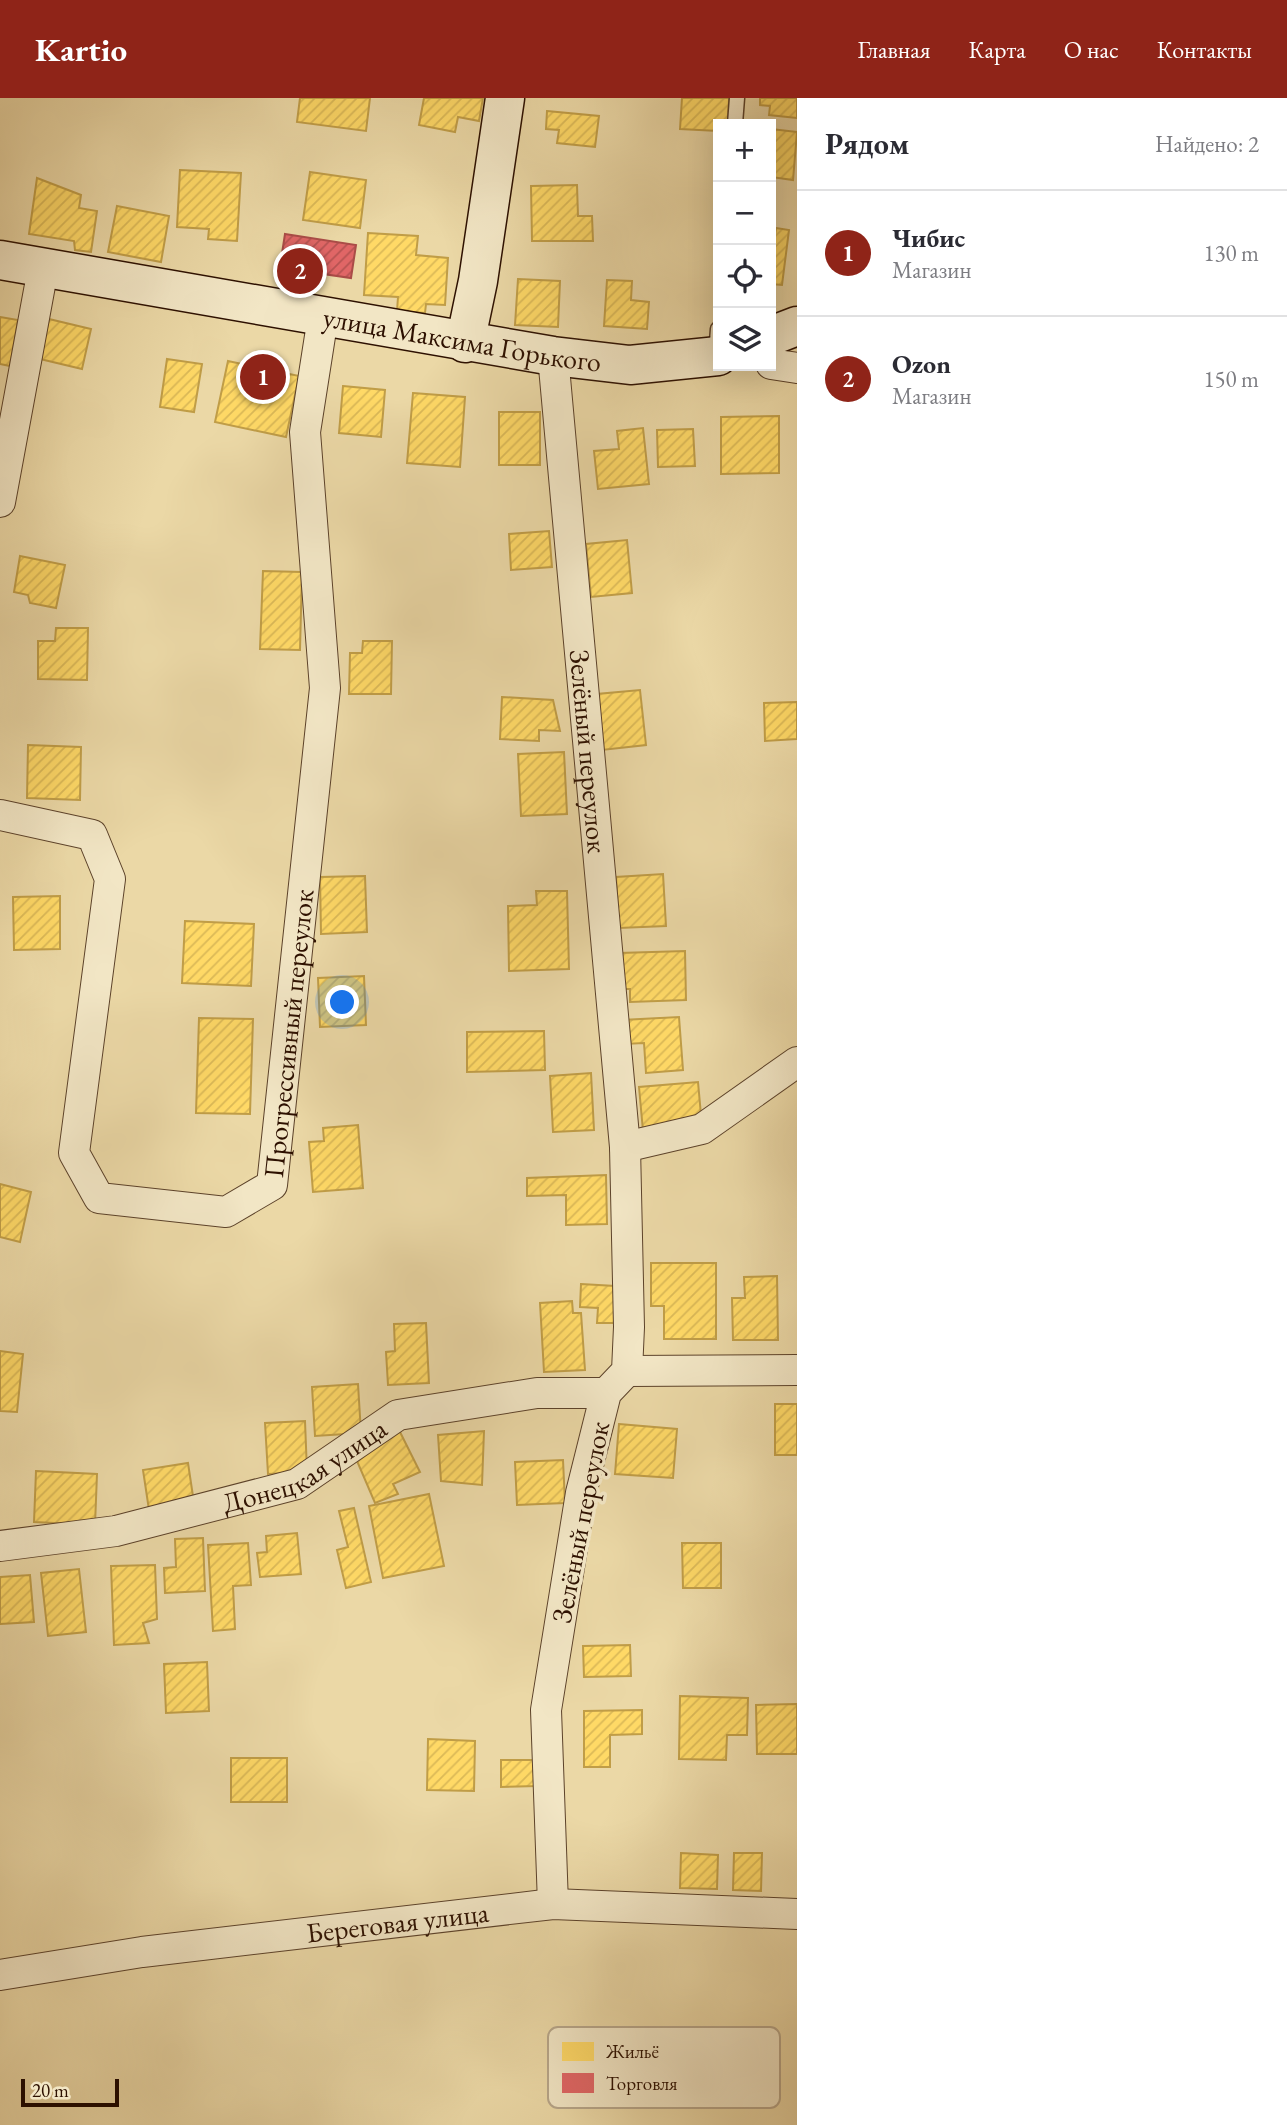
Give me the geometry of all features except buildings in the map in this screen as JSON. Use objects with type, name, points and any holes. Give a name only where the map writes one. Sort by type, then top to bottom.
[{"type":"street","points":[[465,343],[478,282],[505,98]]},
{"type":"street","name":"улица Максима Горького","points":[[0,260],[465,343],[553,356],[630,365],[713,350]]},
{"type":"street","points":[[0,502],[43,269]]},
{"type":"street","name":"Прогрессивный переулок","points":[[0,815],[92,835],[110,879],[74,1153],[99,1198],[226,1212],[272,1185],[325,688],[305,432],[323,317]]},
{"type":"street","points":[[776,333],[797,326]]},
{"type":"street","name":"Зелёный переулок","points":[[553,356],[625,1147],[627,1371],[606,1394],[581,1493],[546,1710],[553,1903]]},
{"type":"street","points":[[776,365],[797,368]]},
{"type":"street","points":[[625,1147],[702,1129],[797,1062]]},
{"type":"street","points":[[627,1371],[797,1370]]},
{"type":"street","name":"Донецкая улица","points":[[0,1546],[116,1531],[297,1484],[398,1415],[537,1394],[606,1394]]},
{"type":"street","name":"Береговая улица","points":[[0,1975],[142,1952],[553,1903],[797,1914]]},
{"type":"lane","points":[[735,119],[737,98]]},
{"type":"place","name":"Ozon","points":[[300,271]]},
{"type":"place","name":"Чибис","points":[[263,377]]}]
